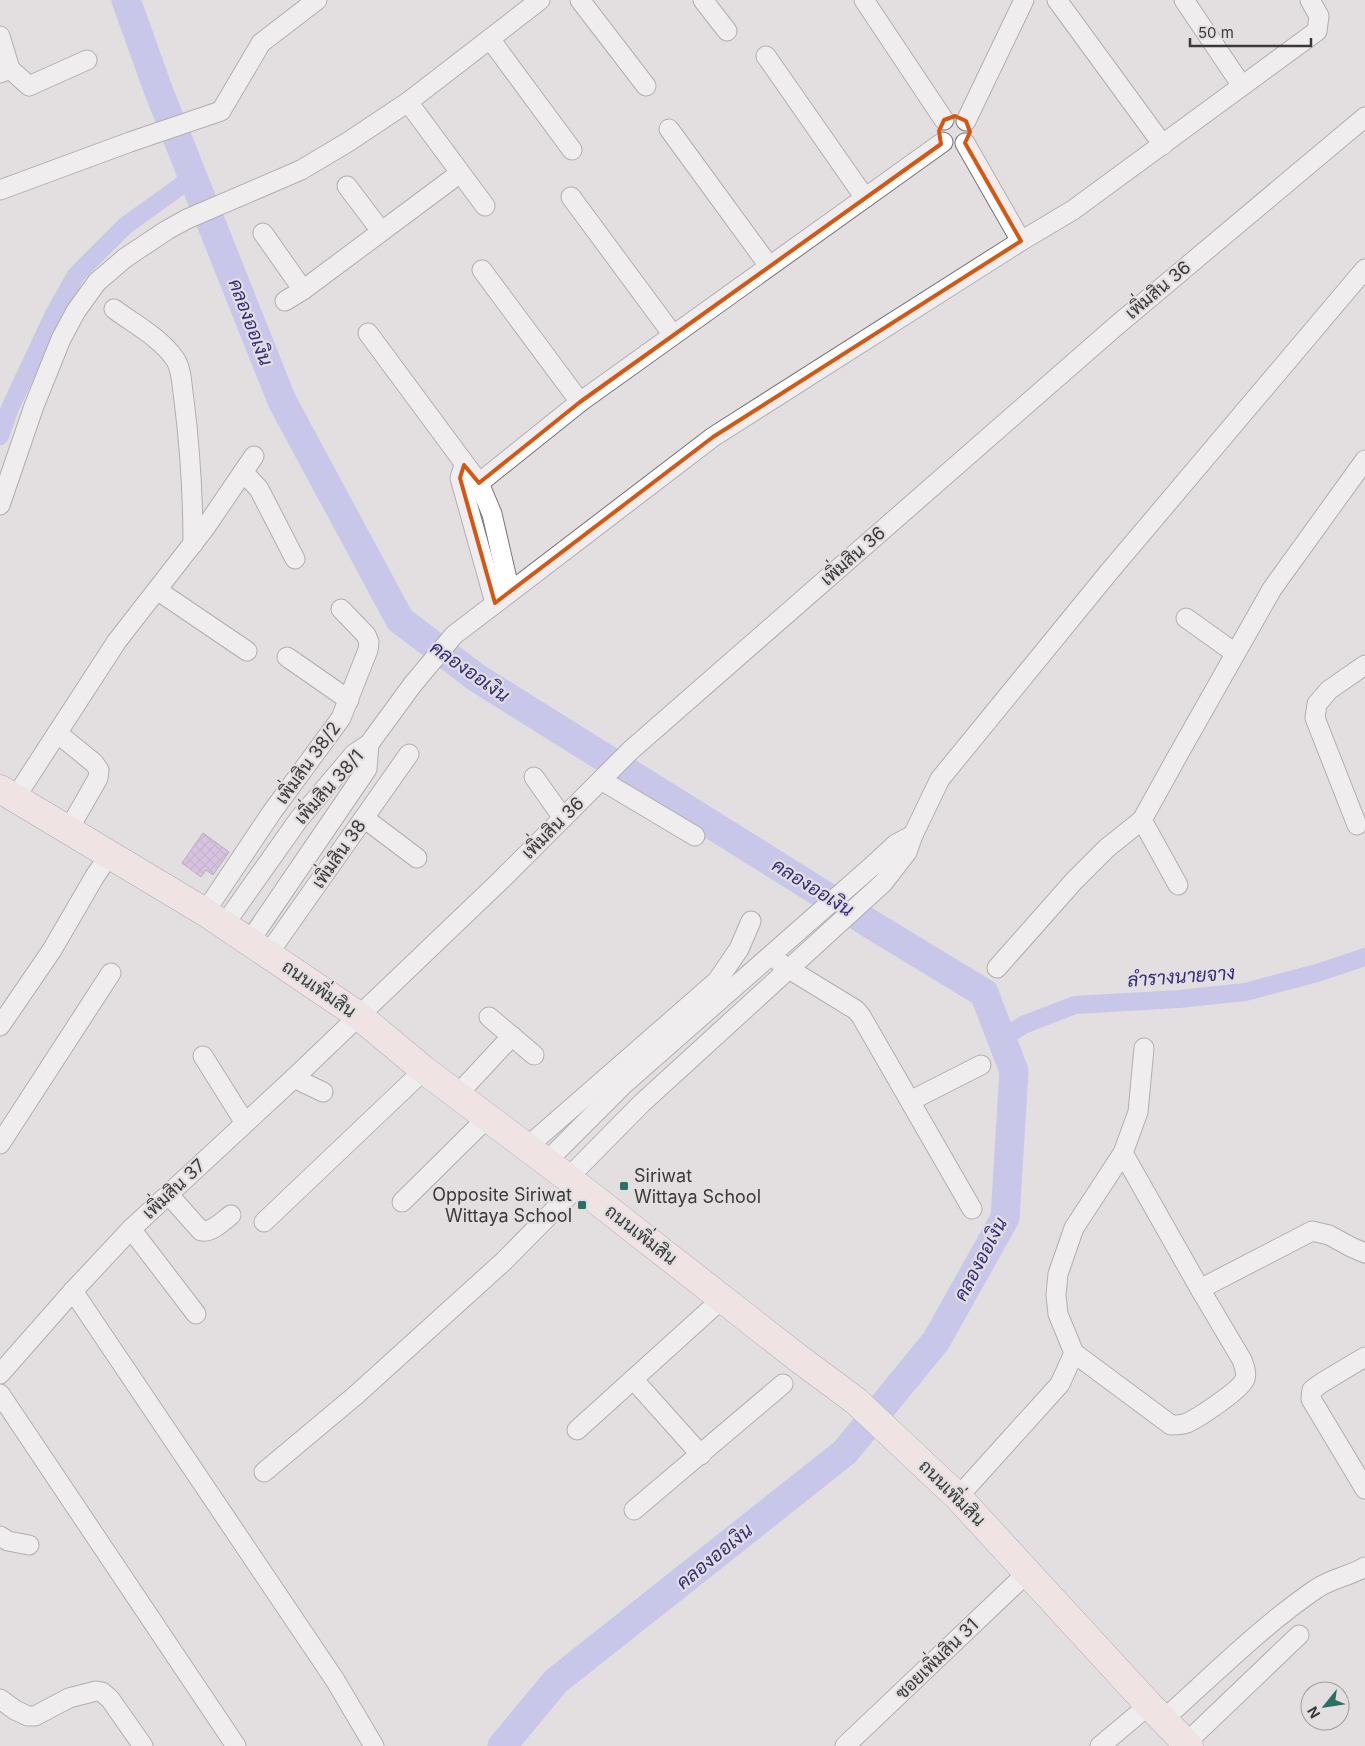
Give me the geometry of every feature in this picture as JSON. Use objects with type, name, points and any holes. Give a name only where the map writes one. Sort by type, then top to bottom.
[{"type":"street","points":[[0,190],[221,111],[261,43],[317,0]]},
{"type":"street","points":[[0,505],[61,339],[76,311],[97,282],[125,258],[187,219],[301,170],[348,142],[408,102],[540,0]]},
{"type":"street","points":[[580,0],[646,86]]},
{"type":"street","points":[[703,0],[727,31]]},
{"type":"street","points":[[864,0],[944,120]]},
{"type":"street","points":[[966,121],[1024,0]]},
{"type":"street","points":[[1057,0],[1162,145]]},
{"type":"street","points":[[1184,0],[1242,86]]},
{"type":"street","points":[[369,744],[412,684],[454,635],[502,597],[713,438],[1021,241],[1073,210],[1317,31],[1319,16],[1310,0]]},
{"type":"street","points":[[0,36],[5,71],[28,86],[86,60]]},
{"type":"street","points":[[490,39],[572,150]]},
{"type":"street","points":[[766,56],[865,198]]},
{"type":"street","points":[[408,102],[485,206]]},
{"type":"street","points":[[955,116],[966,121],[970,132],[969,138],[965,143],[954,147],[943,142],[939,131],[944,120],[955,116]]},
{"type":"street","name":"เพิ่มสิน 36","points":[[358,1015],[501,880],[631,750],[1116,326],[1365,117]]},
{"type":"street","points":[[669,129],[769,266]]},
{"type":"street","points":[[478,482],[580,402],[943,142]]},
{"type":"street","points":[[965,143],[1021,241]]},
{"type":"street","points":[[286,301],[304,290],[460,173]]},
{"type":"street","points":[[347,186],[381,231]]},
{"type":"street","points":[[571,197],[673,335]]},
{"type":"street","points":[[263,234],[304,290]]},
{"type":"street","points":[[264,1472],[356,1394],[504,1261],[642,1103],[884,883],[908,852],[913,835],[940,779],[946,771],[1109,572],[1365,269]]},
{"type":"street","points":[[482,270],[580,402]]},
{"type":"street","points":[[114,309],[161,343],[176,360],[181,381],[188,436],[193,497],[193,544]]},
{"type":"street","points":[[368,333],[478,482],[492,514],[502,597]]},
{"type":"street","points":[[8,793],[57,733],[117,641],[193,544],[254,456]]},
{"type":"street","points":[[997,968],[1107,848],[1142,820],[1272,589],[1365,460]]},
{"type":"street","points":[[464,465],[460,478],[502,597]]},
{"type":"street","points":[[244,472],[259,489],[295,559]]},
{"type":"street","points":[[157,590],[247,651]]},
{"type":"street","name":"เพิ่มสิน 38/2","points":[[215,918],[272,812],[341,718],[349,700],[368,650],[369,642],[366,635],[341,609]]},
{"type":"street","points":[[1186,618],[1235,653]]},
{"type":"street","points":[[287,657],[349,700]]},
{"type":"street","points":[[1357,825],[1315,718],[1317,704],[1329,690],[1365,665]]},
{"type":"street","points":[[57,733],[99,770],[98,778],[68,829]]},
{"type":"street","name":"เพิ่มสิน 38/1","points":[[215,918],[354,754],[369,744]]},
{"type":"street","name":"เพิ่มสิน 38/1","points":[[259,948],[340,809],[367,770],[369,744]]},
{"type":"street","name":"เพิ่มสิน 38","points":[[259,948],[364,818],[409,754]]},
{"type":"street","points":[[534,777],[563,818]]},
{"type":"street","points":[[603,778],[695,836]]},
{"type":"street","name":"ถนนเพิ่มสิน","points":[[8,793],[215,918],[358,1015],[424,1070],[573,1182],[856,1401],[958,1497],[1188,1744]]},
{"type":"street","points":[[321,793],[340,809]]},
{"type":"street","points":[[364,818],[417,858]]},
{"type":"street","points":[[1142,820],[1178,886]]},
{"type":"street","points":[[537,1155],[624,1084],[896,844],[913,835]]},
{"type":"street","points":[[0,1026],[52,950],[110,854]]},
{"type":"street","points":[[537,1155],[717,981],[739,949],[751,921]]},
{"type":"street","points":[[771,954],[789,970],[856,1010],[972,1209]]},
{"type":"street","points":[[0,1144],[111,973]]},
{"type":"street","name":"เพิ่มสิน 37","points":[[0,1374],[131,1229],[294,1078],[358,1015]]},
{"type":"street","points":[[489,1017],[534,1055]]},
{"type":"street","points":[[458,1094],[512,1036]]},
{"type":"street","points":[[1124,1153],[1200,1290],[1242,1360],[1246,1371],[1245,1379],[1240,1387],[1186,1424],[1171,1425],[1074,1353],[1058,1314],[1056,1295],[1058,1274],[1074,1228],[1124,1153],[1138,1112],[1144,1048]]},
{"type":"street","points":[[203,1056],[245,1123]]},
{"type":"street","points":[[910,1101],[981,1065]]},
{"type":"street","points":[[264,1222],[424,1070]]},
{"type":"street","points":[[294,1078],[323,1092]]},
{"type":"street","points":[[402,1202],[488,1117]]},
{"type":"street","points":[[169,1195],[201,1231],[212,1230],[231,1215]]},
{"type":"street","points":[[131,1229],[196,1314]]},
{"type":"street","points":[[1200,1290],[1312,1232],[1329,1235],[1365,1253]]},
{"type":"street","points":[[73,1291],[335,1680],[374,1746]]},
{"type":"street","points":[[577,1430],[723,1298]]},
{"type":"street","points":[[958,1497],[1060,1384],[1074,1353]]},
{"type":"street","points":[[1365,1357],[1317,1386],[1312,1390],[1311,1399],[1315,1409],[1365,1489]]},
{"type":"street","points":[[633,1379],[701,1455]]},
{"type":"street","points":[[634,1510],[783,1384]]},
{"type":"street","points":[[0,1394],[236,1746]]},
{"type":"street","points":[[0,1536],[8,1541],[30,1546]]},
{"type":"street","points":[[1100,1746],[1157,1712],[1318,1587],[1355,1573],[1365,1567]]},
{"type":"street","name":"ซอยเพิ่มสิน 31","points":[[845,1746],[1028,1572]]},
{"type":"street","points":[[1188,1744],[1299,1635]]},
{"type":"street","points":[[0,1699],[15,1710],[28,1716],[35,1716],[68,1698],[96,1691],[102,1692],[110,1699],[143,1746]]},
{"type":"highlighted area","points":[[955,116],[966,121],[970,132],[965,143],[1021,241],[713,437],[495,603],[460,478],[464,465],[479,483],[580,402],[941,144],[939,131],[944,120]]},
{"type":"building","points":[[203,833],[229,852],[213,875],[206,870],[201,877],[182,863]]},
{"type":"waterway","name":"คลองออเงิน","points":[[126,0],[159,92],[282,401],[400,620],[477,678],[984,993],[1014,1071],[1005,1218],[936,1341],[845,1452],[556,1681],[502,1746]]},
{"type":"waterway","points":[[0,436],[10,408],[53,316],[76,275],[125,226],[193,177]]},
{"type":"waterway","name":"ลำรางนายจาง","points":[[1002,1039],[1023,1025],[1075,1005],[1179,999],[1245,992],[1317,973],[1365,957]]},
{"type":"place","name":"Siriwat Wittaya School","points":[[624,1186]]},
{"type":"place","name":"Opposite Siriwat Wittaya School","points":[[582,1205]]}]
